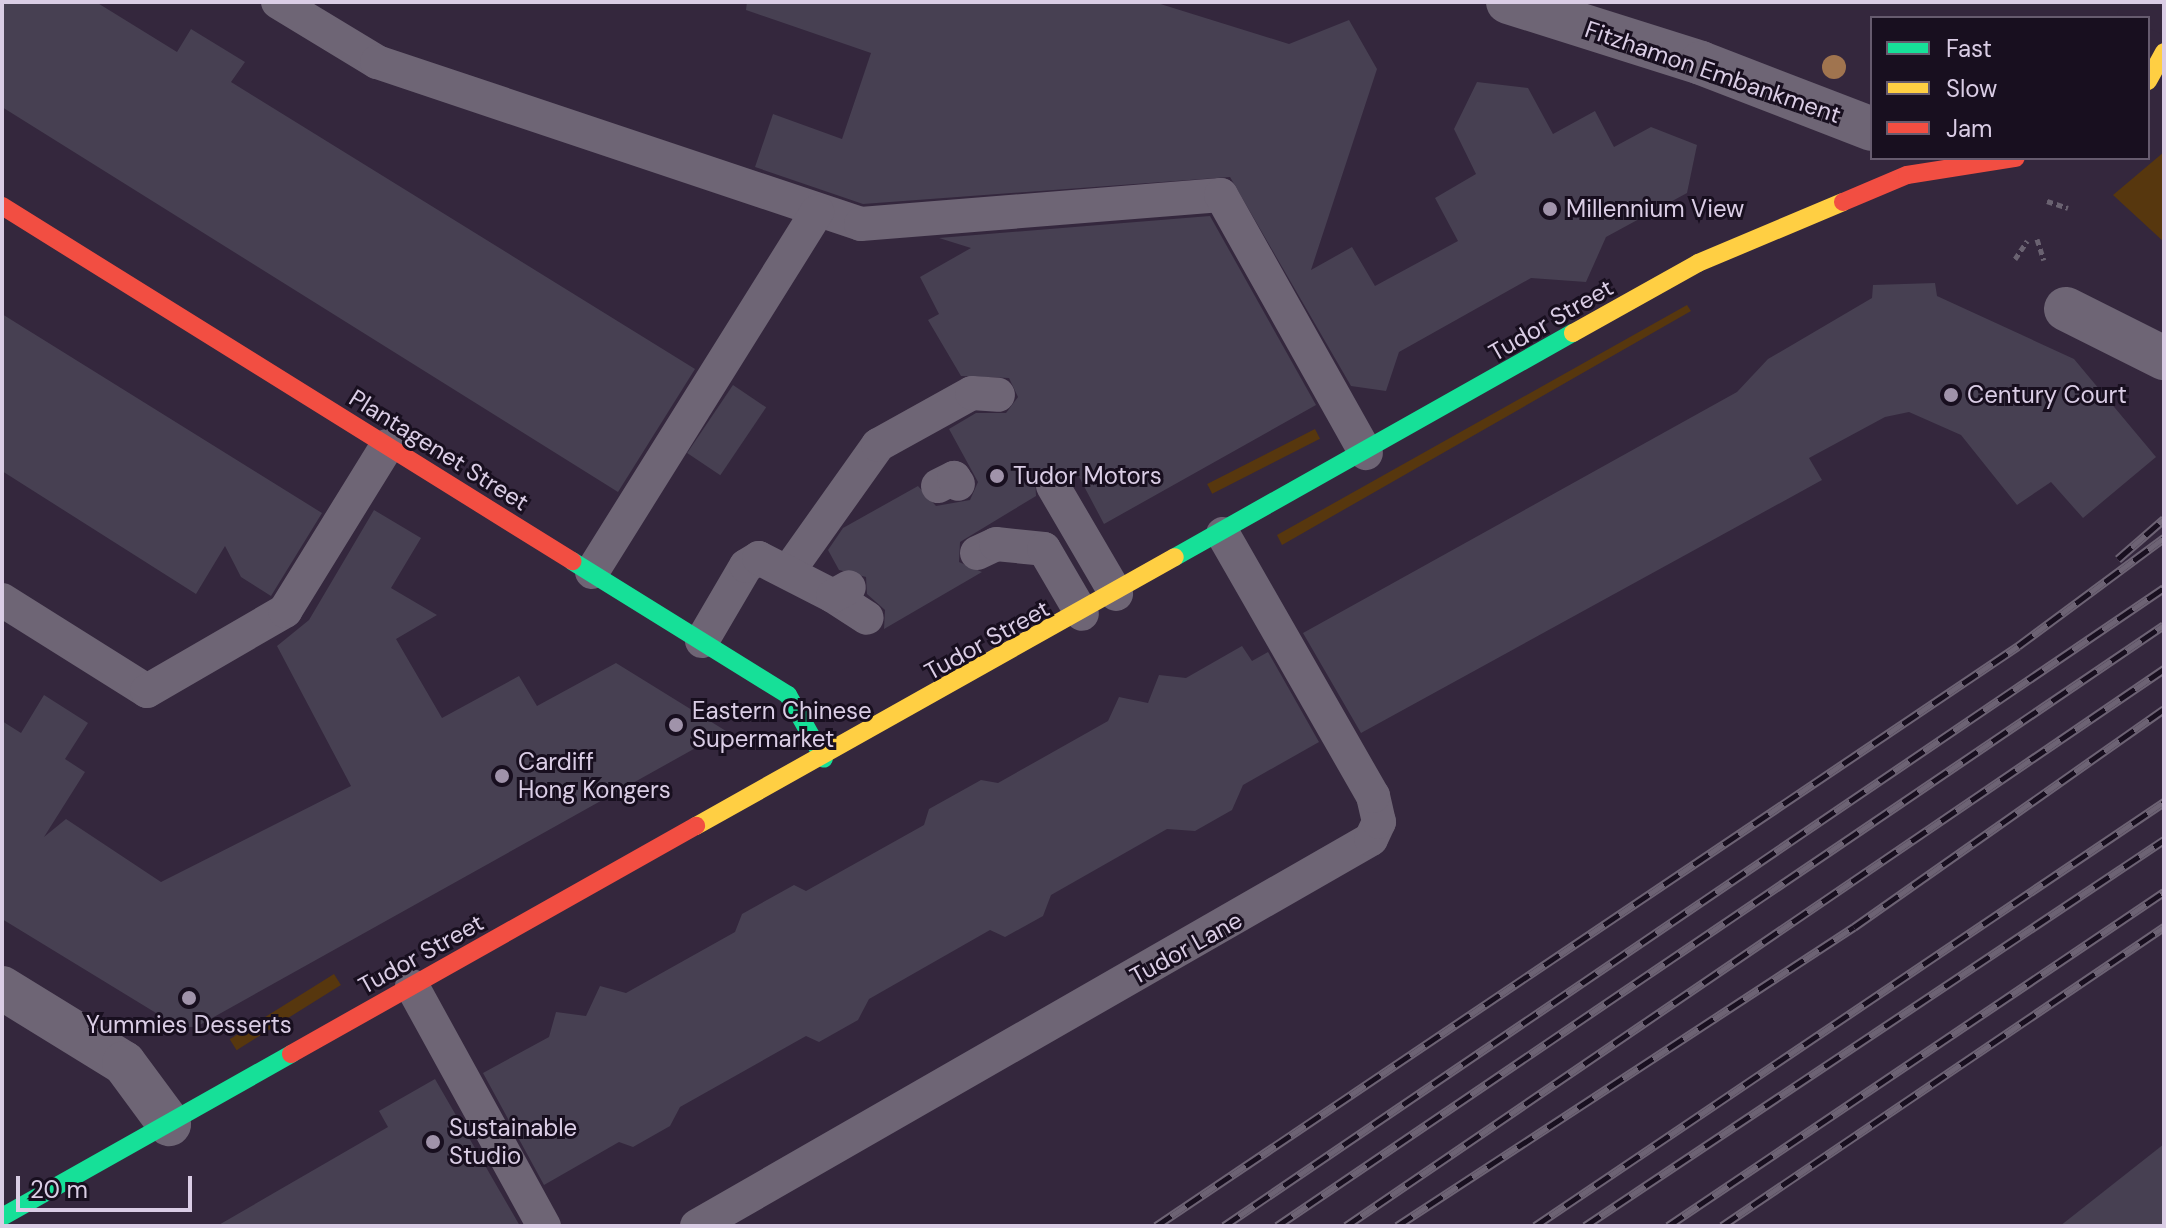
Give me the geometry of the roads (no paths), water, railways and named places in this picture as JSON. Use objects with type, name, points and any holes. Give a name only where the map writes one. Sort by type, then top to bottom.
[{"type":"street","name":"Fitzhamon Embankment","points":[[1508,2],[1701,63],[1870,128]]},
{"type":"street","points":[[2150,77],[2163,54]]},
{"type":"street","name":"Tudor Street","points":[[2,1217],[1082,614],[1698,263],[1904,166],[1988,160]]},
{"type":"street","name":"Plantagenet Street","points":[[2,206],[788,695],[824,759]]},
{"type":"street","points":[[2066,309],[2164,358]]},
{"type":"street","points":[[2,988],[124,1063],[169,1124]]},
{"type":"lane","points":[[278,2],[377,62],[817,212],[861,224],[1221,195],[1366,453]]},
{"type":"lane","points":[[592,572],[817,212]]},
{"type":"lane","points":[[790,569],[878,445],[972,393],[998,395]]},
{"type":"lane","points":[[2,600],[147,691],[285,611],[387,446]]},
{"type":"lane","points":[[1053,486],[1116,594]]},
{"type":"lane","name":"Tudor Lane","points":[[697,1226],[1371,839],[1379,822],[1373,796],[1223,534]]},
{"type":"lane","points":[[986,541],[1044,549],[1082,614]]},
{"type":"lane","points":[[790,569],[830,552]]},
{"type":"lane","points":[[702,641],[746,566],[759,558],[841,591],[867,618]]},
{"type":"lane","points":[[412,986],[544,1226]]},
{"type":"railway","points":[[2118,559],[2164,519]]},
{"type":"railway","points":[[1156,1226],[2018,646],[2164,538]]},
{"type":"railway","points":[[1224,1226],[2164,588]]},
{"type":"railway","points":[[1277,1226],[2164,625]]},
{"type":"railway","points":[[1346,1226],[2164,669]]},
{"type":"railway","points":[[1397,1226],[1854,927],[2164,709]]},
{"type":"railway","points":[[1535,1226],[2164,802]]},
{"type":"railway","points":[[1585,1226],[2164,840]]},
{"type":"railway","points":[[1668,1226],[2164,892]]},
{"type":"railway","points":[[1722,1226],[2164,927]]},
{"type":"place","name":"Millennium View","points":[[1550,209]]},
{"type":"place","name":"Century Court","points":[[1951,395]]},
{"type":"place","name":"Tudor Motors","points":[[997,476]]},
{"type":"place","name":"Eastern Chinese Supermarket","points":[[676,725]]},
{"type":"place","name":"Cardiff Hong Kongers","points":[[502,776]]},
{"type":"place","name":"Yummies Desserts","points":[[189,998]]},
{"type":"place","name":"Sustainable Studio","points":[[433,1142]]}]
